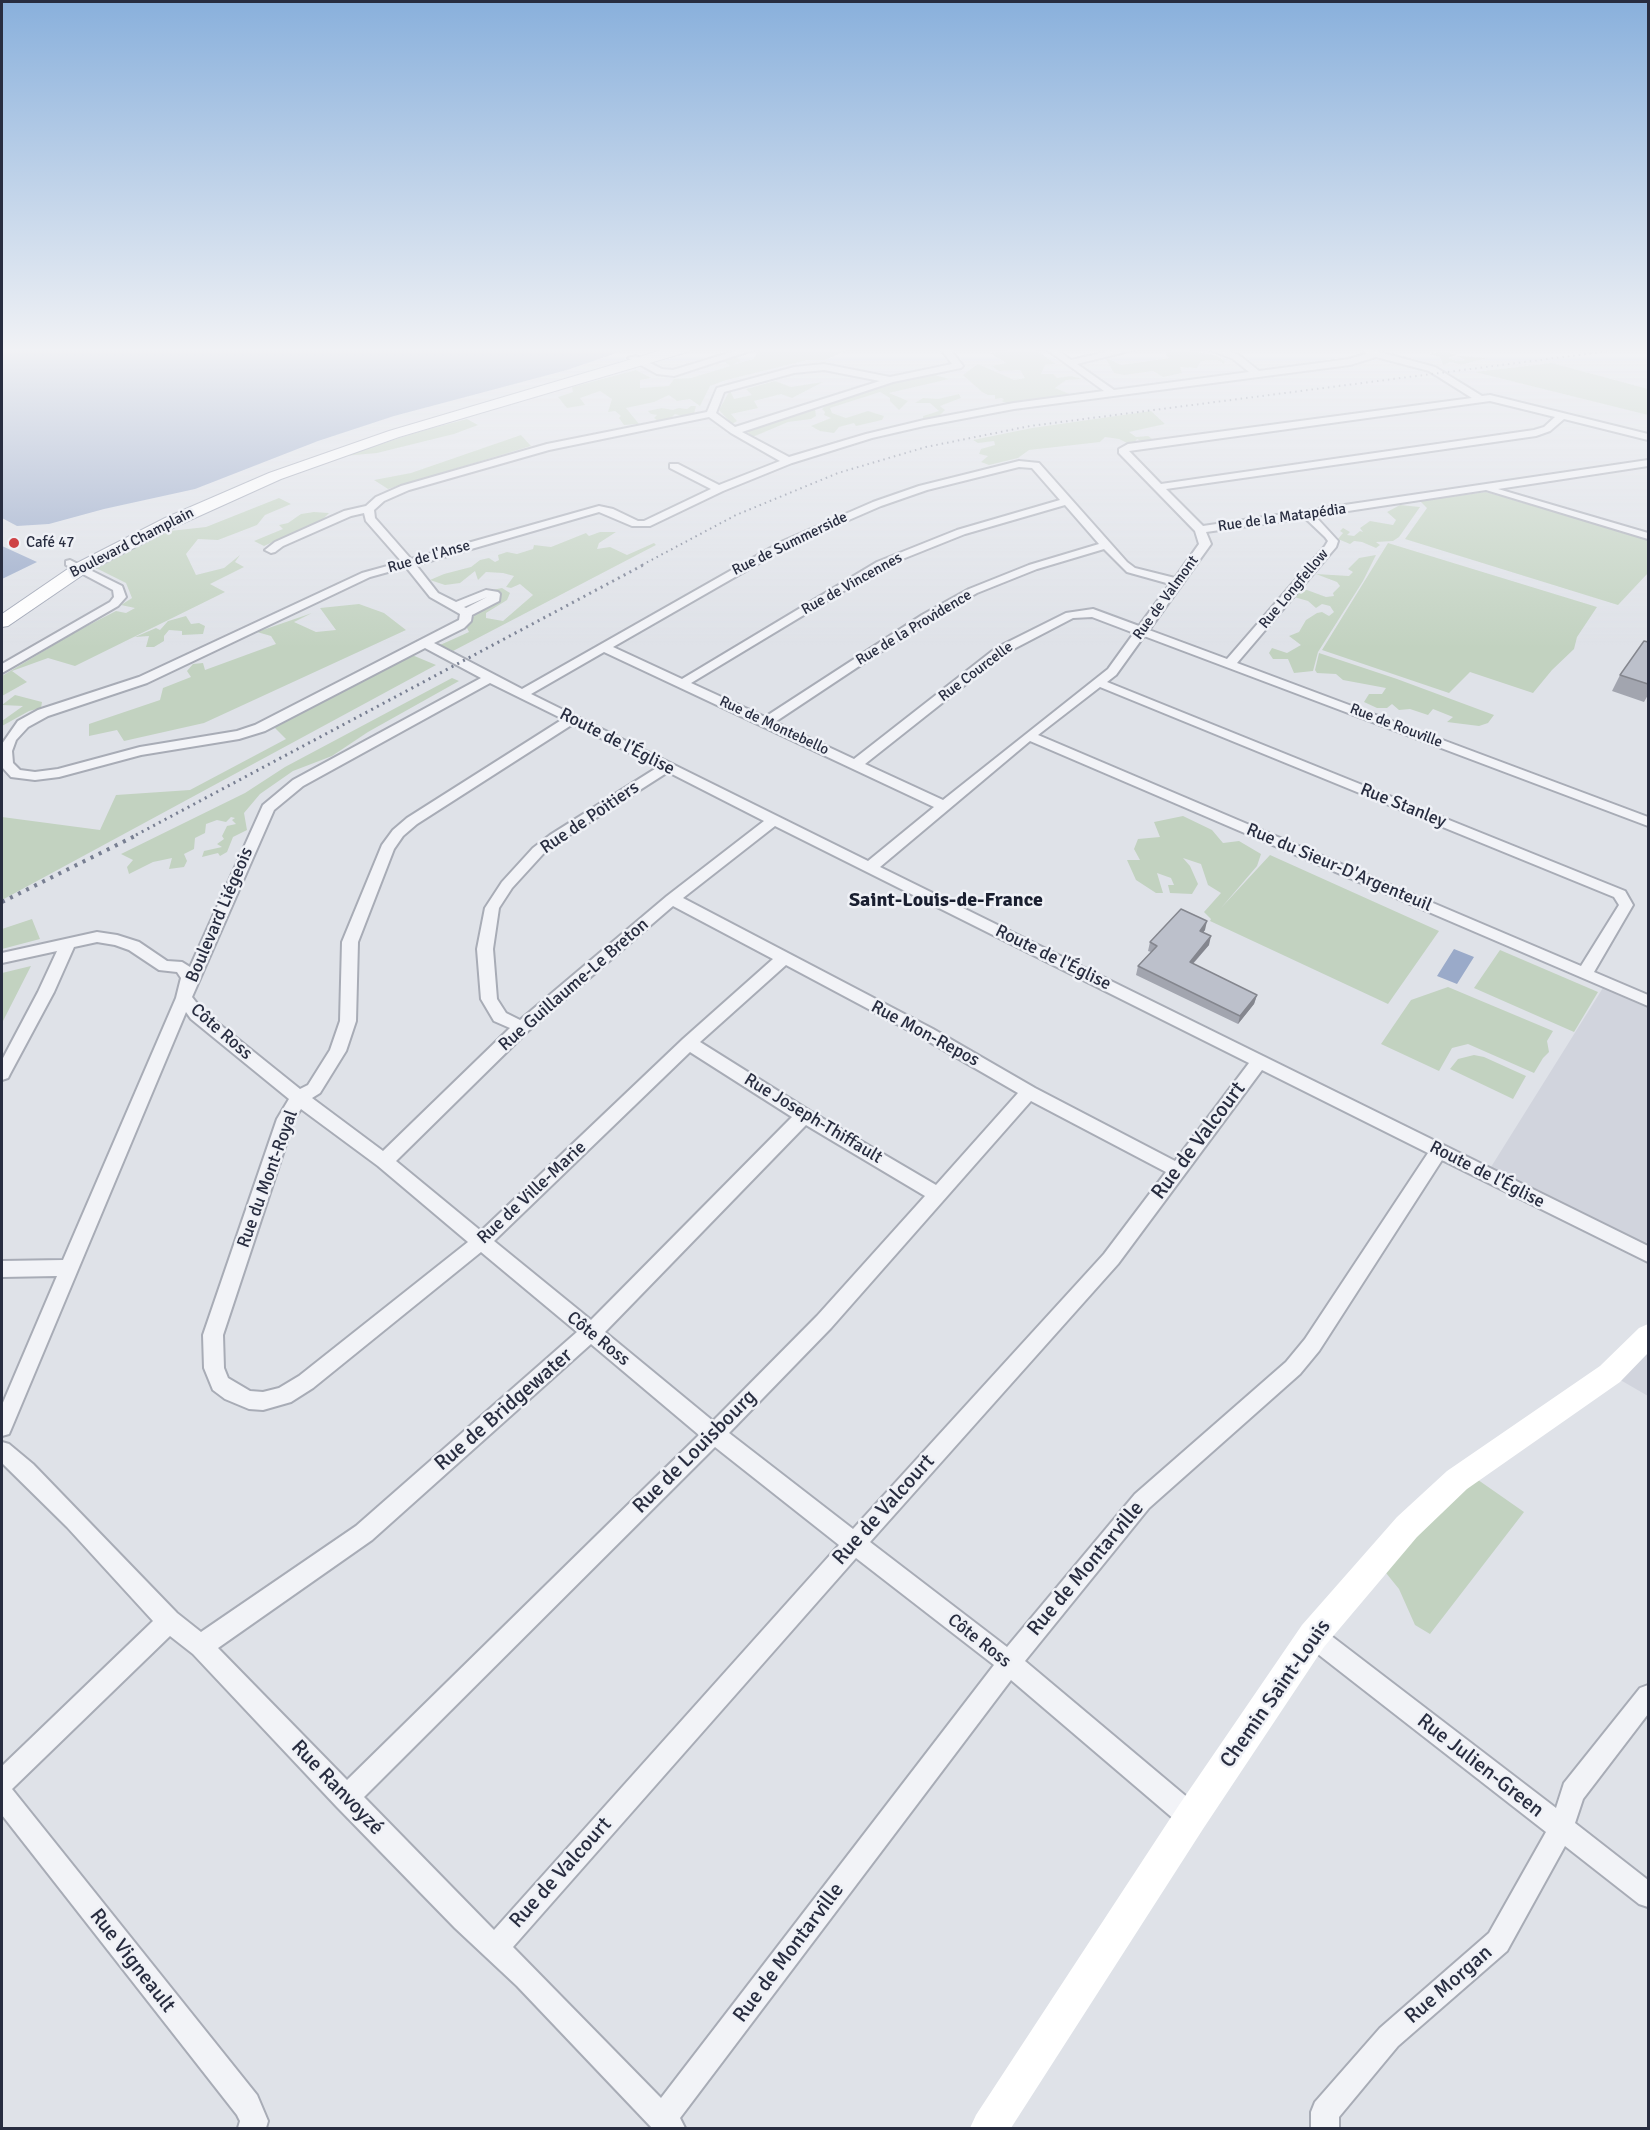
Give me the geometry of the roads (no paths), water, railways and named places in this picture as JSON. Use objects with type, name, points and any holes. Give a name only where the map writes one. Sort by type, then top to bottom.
[{"type":"main road","name":"Boulevard Champlain","points":[[2,608],[75,565],[211,503],[312,462],[353,448]]},
{"type":"main road","name":"Boulevard Champlain","points":[[2,622],[75,565]]},
{"type":"street","points":[[466,617],[455,607],[434,596],[409,563],[370,519],[369,509],[380,499],[405,488],[542,448]]},
{"type":"street","points":[[765,448],[788,461]]},
{"type":"street","name":"Rue de l'Anse","points":[[455,607],[486,593],[495,594],[495,599],[426,643],[260,728],[239,735],[140,751],[59,773],[35,776],[16,774],[6,764],[5,752],[10,739],[23,724],[43,713],[143,680],[343,585],[409,563],[599,509],[609,511],[636,524],[646,524],[719,489],[788,461],[829,448]]},
{"type":"street","name":"Rue de Valmont","points":[[870,867],[1029,736],[1112,672],[1205,544],[1200,530],[1124,451],[1127,448]]},
{"type":"street","points":[[1158,487],[1428,448]]},
{"type":"street","name":"Rue de Summerside","points":[[522,694],[785,544],[848,515],[924,488],[977,473],[1028,463],[1035,465],[1122,564],[1131,570],[1178,582]]},
{"type":"street","name":"Rue de la Matapédia","points":[[1200,530],[1648,463]]},
{"type":"street","points":[[674,466],[719,489]]},
{"type":"street","points":[[1484,488],[1648,536]]},
{"type":"street","name":"Rue de Vincennes","points":[[683,683],[881,564],[961,532],[1067,501]]},
{"type":"street","points":[[271,550],[348,513],[369,509]]},
{"type":"street","name":"Rue Longfellow","points":[[1230,663],[1330,547],[1333,541],[1329,535],[1308,515]]},
{"type":"street","name":"Rue de la Providence","points":[[767,722],[926,617],[973,591],[1033,567],[1107,545]]},
{"type":"street","points":[[2,669],[114,604],[120,597],[118,588],[75,565]]},
{"type":"street","name":"Rue Courcelle","points":[[856,764],[1000,651],[1034,632],[1081,612],[1093,613],[1143,632]]},
{"type":"street","name":"Rue de Rouville","points":[[1143,632],[1648,822]]},
{"type":"street","name":"Route de l'Église","points":[[426,643],[490,678],[1648,1254]]},
{"type":"street","name":"Rue de Montebello","points":[[604,646],[944,806]]},
{"type":"street","name":"Boulevard Liégeois","points":[[2,1427],[184,998],[268,808],[298,783],[490,678]]},
{"type":"street","name":"Rue Stanley","points":[[1100,683],[1620,894],[1626,905],[1585,973]]},
{"type":"street","name":"Rue du Mont-Royal","points":[[263,1401],[249,1400],[232,1393],[219,1384],[214,1368],[213,1335],[286,1119],[299,1098],[314,1089],[338,1051],[348,1021],[350,942],[387,848],[398,833],[412,821],[572,718]]},
{"type":"street","name":"Rue du Sieur-D'Argenteuil","points":[[1029,736],[1648,1001]]},
{"type":"street","name":"Rue de Poitiers","points":[[522,1027],[500,1017],[489,999],[485,949],[492,908],[507,885],[538,851],[667,766]]},
{"type":"street","name":"Rue Guillaume-Le Breton","points":[[384,1161],[522,1027],[672,899],[774,820]]},
{"type":"street","name":"Rue Mon-Repos","points":[[672,899],[927,1033],[1029,1092],[1177,1170]]},
{"type":"street","name":"Côte Ross","points":[[2,958],[97,938],[117,940],[134,946],[164,966],[182,967],[189,978],[184,998],[197,1015],[299,1098],[384,1161],[480,1243],[714,1434],[1009,1664],[1191,1817]]},
{"type":"street","points":[[2,1074],[8,1050],[46,992],[68,943]]},
{"type":"street","name":"Rue de Ville-Marie","points":[[263,1401],[284,1396],[306,1382],[480,1243],[689,1043],[783,959]]},
{"type":"street","name":"Rue Joseph-Thiffault","points":[[689,1043],[804,1116],[938,1194]]},
{"type":"street","name":"Rue de Valcourt","points":[[495,1948],[1111,1259],[1260,1061]]},
{"type":"street","name":"Rue de Louisbourg","points":[[346,1798],[824,1322],[1029,1092]]},
{"type":"street","name":"Rue de Bridgewater","points":[[201,1646],[364,1533],[591,1333],[804,1116]]},
{"type":"street","name":"Rue de Montarville","points":[[666,2124],[1009,1664],[1142,1501],[1293,1368],[1312,1345],[1439,1150]]},
{"type":"street","points":[[2,1269],[68,1268]]},
{"type":"street","name":"Chemin Saint-Louis","points":[[989,2128],[1191,1817],[1313,1636],[1407,1527],[1457,1480],[1610,1374],[1648,1336]]},
{"type":"street","name":"Rue Ranvoyzé","points":[[2,1451],[26,1471],[75,1520],[169,1621],[201,1646],[346,1798],[526,1977],[666,2124]]},
{"type":"street","points":[[2,1782],[169,1621]]},
{"type":"street","name":"Rue Julien-Green","points":[[1313,1636],[1648,1895]]},
{"type":"street","name":"Rue Morgan","points":[[1325,2128],[1325,2112],[1389,2037],[1498,1942],[1561,1829],[1573,1792],[1648,1696]]},
{"type":"street","name":"Rue Vigneault","points":[[2,1796],[247,2105],[254,2121],[252,2128]]},
{"type":"water","points":[[2,448],[299,448],[195,489],[49,524],[17,526],[2,518]]},
{"type":"water","points":[[2,546],[37,562],[2,579]]},
{"type":"water","points":[[1454,949],[1474,957],[1457,984],[1437,976]]},
{"type":"railway","points":[[642,565],[736,515],[838,473],[921,448]]},
{"type":"railway","points":[[136,835],[645,564]]},
{"type":"railway","points":[[2,902],[139,834]]},
{"type":"place","name":"Café 47","points":[[14,543]]},
{"type":"district","name":"Saint-Louis-de-France","points":[[946,901]]}]
